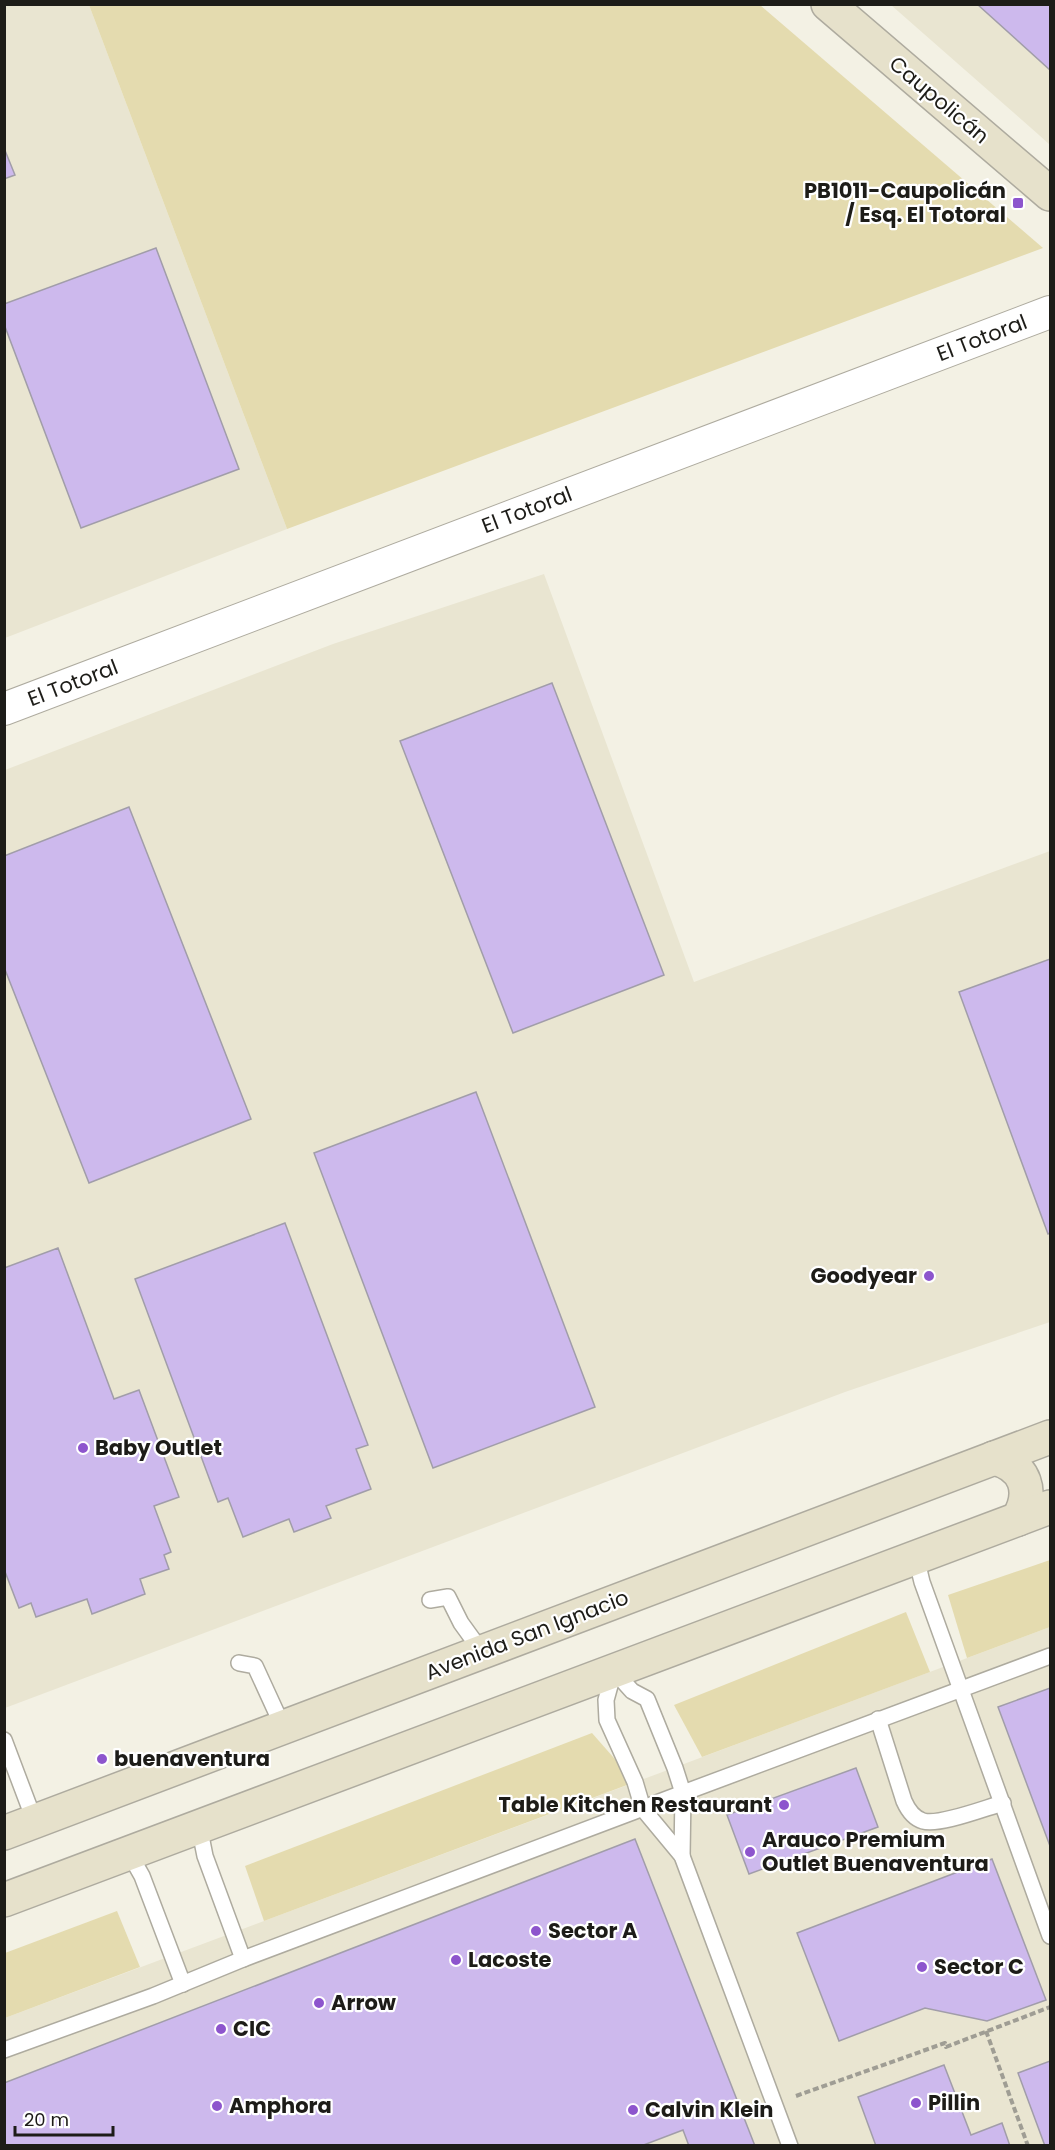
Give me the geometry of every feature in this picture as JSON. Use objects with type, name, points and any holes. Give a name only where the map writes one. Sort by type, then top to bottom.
[{"type":"main road","name":"Caupolicán","points":[[828,4],[1050,194]]},
{"type":"main road","name":"Avenida San Ignacio","points":[[4,1833],[1050,1437]]},
{"type":"main road","points":[[994,1458],[1015,1467],[1022,1476],[1027,1499],[1018,1519]]},
{"type":"main road","points":[[4,1900],[1050,1507]]},
{"type":"street","name":"El Totoral","points":[[4,710],[1050,312]]},
{"type":"lane","points":[[916,1557],[921,1582],[962,1689],[1050,1936]]},
{"type":"lane","points":[[430,1600],[448,1597],[461,1623],[482,1652]]},
{"type":"lane","points":[[4,2049],[183,1984],[243,1959],[1050,1656]]},
{"type":"lane","points":[[239,1663],[255,1666],[283,1727]]},
{"type":"lane","points":[[614,1671],[632,1691],[647,1699],[675,1768],[683,1793],[682,1857]]},
{"type":"lane","points":[[614,1671],[606,1700],[607,1720],[635,1782],[643,1809],[682,1857],[790,2145]]},
{"type":"lane","points":[[878,1719],[904,1801],[916,1818],[924,1821],[939,1821],[1002,1803]]},
{"type":"lane","points":[[4,1740],[35,1822]]},
{"type":"lane","points":[[199,1826],[205,1857],[243,1959]]},
{"type":"lane","points":[[129,1853],[142,1876],[183,1984]]},
{"type":"path","points":[[773,2104],[945,2043],[946,2047],[1050,2007]]},
{"type":"path","points":[[986,2031],[1028,2145]]},
{"type":"shaded area","points":[[5,5],[89,5],[287,529],[5,638]]},
{"type":"shaded area","points":[[89,5],[760,5],[1043,248],[287,529]]},
{"type":"shaded area","points":[[891,5],[1050,5],[1050,145],[1039,135]]},
{"type":"shaded area","points":[[544,574],[694,982],[1050,851],[1050,1322],[845,1392],[5,1708],[5,770],[333,644]]},
{"type":"shaded area","points":[[1050,1560],[1050,1627],[967,1658],[948,1595]]},
{"type":"shaded area","points":[[906,1612],[930,1672],[702,1757],[674,1705]]},
{"type":"shaded area","name":"Arauco Premium Outlet Buenaventura","points":[[1050,1627],[1050,2145],[5,2146],[5,2018]]},
{"type":"shaded area","points":[[592,1733],[635,1782],[264,1921],[245,1866]]},
{"type":"shaded area","points":[[117,1911],[140,1967],[5,2018],[5,1953]]},
{"type":"building","points":[[977,4],[1050,4],[1050,70]]},
{"type":"building","points":[[4,148],[15,175],[4,179]]},
{"type":"building","points":[[156,248],[239,469],[81,528],[4,324],[4,304]]},
{"type":"building","points":[[552,683],[664,975],[513,1033],[400,741]]},
{"type":"building","points":[[129,807],[251,1119],[89,1183],[4,967],[4,856]]},
{"type":"building","points":[[1050,959],[1050,1233],[1048,1234],[959,992]]},
{"type":"building","points":[[476,1092],[595,1407],[433,1468],[314,1153]]},
{"type":"building","points":[[285,1223],[368,1445],[356,1449],[371,1489],[326,1506],[331,1518],[294,1532],[289,1519],[243,1537],[228,1498],[218,1502],[135,1279]]},
{"type":"building","name":"Baby Outlet","points":[[58,1248],[114,1399],[139,1390],[179,1497],[154,1506],[171,1552],[164,1555],[169,1569],[140,1579],[145,1594],[92,1614],[87,1599],[36,1617],[31,1603],[19,1608],[4,1569],[4,1268]]},
{"type":"building","points":[[1050,1688],[1050,1846],[998,1707]]},
{"type":"building","points":[[856,1768],[878,1827],[749,1874],[727,1815]]},
{"type":"building","name":"Sector A","points":[[635,1839],[755,2146],[689,2146],[683,2130],[641,2146],[4,2146],[4,2083]]},
{"type":"building","name":"Sector C","points":[[992,1859],[1046,2000],[987,2021],[925,2008],[839,2041],[797,1933]]},
{"type":"building","points":[[1050,2061],[1050,2146],[1045,2146],[1018,2073]]},
{"type":"building","points":[[944,2065],[971,2135],[1002,2123],[1010,2146],[876,2146],[858,2097]]},
{"type":"place","name":"PB1011-Caupolicán / Esq. El Totoral","points":[[1018,203]]},
{"type":"place","name":"Goodyear","points":[[929,1276]]},
{"type":"place","name":"Baby Outlet","points":[[83,1448]]},
{"type":"place","name":"buenaventura","points":[[102,1759]]},
{"type":"place","name":"Table Kitchen Restaurant","points":[[784,1805]]},
{"type":"place","name":"Arauco Premium Outlet Buenaventura","points":[[750,1852]]},
{"type":"place","name":"Sector A","points":[[536,1931]]},
{"type":"place","name":"Lacoste","points":[[456,1960]]},
{"type":"place","name":"Sector C","points":[[922,1967]]},
{"type":"place","name":"Arrow","points":[[319,2003]]},
{"type":"place","name":"CIC","points":[[221,2029]]},
{"type":"place","name":"Pillin","points":[[916,2103]]},
{"type":"place","name":"Amphora","points":[[217,2106]]},
{"type":"place","name":"Calvin Klein","points":[[633,2110]]}]
